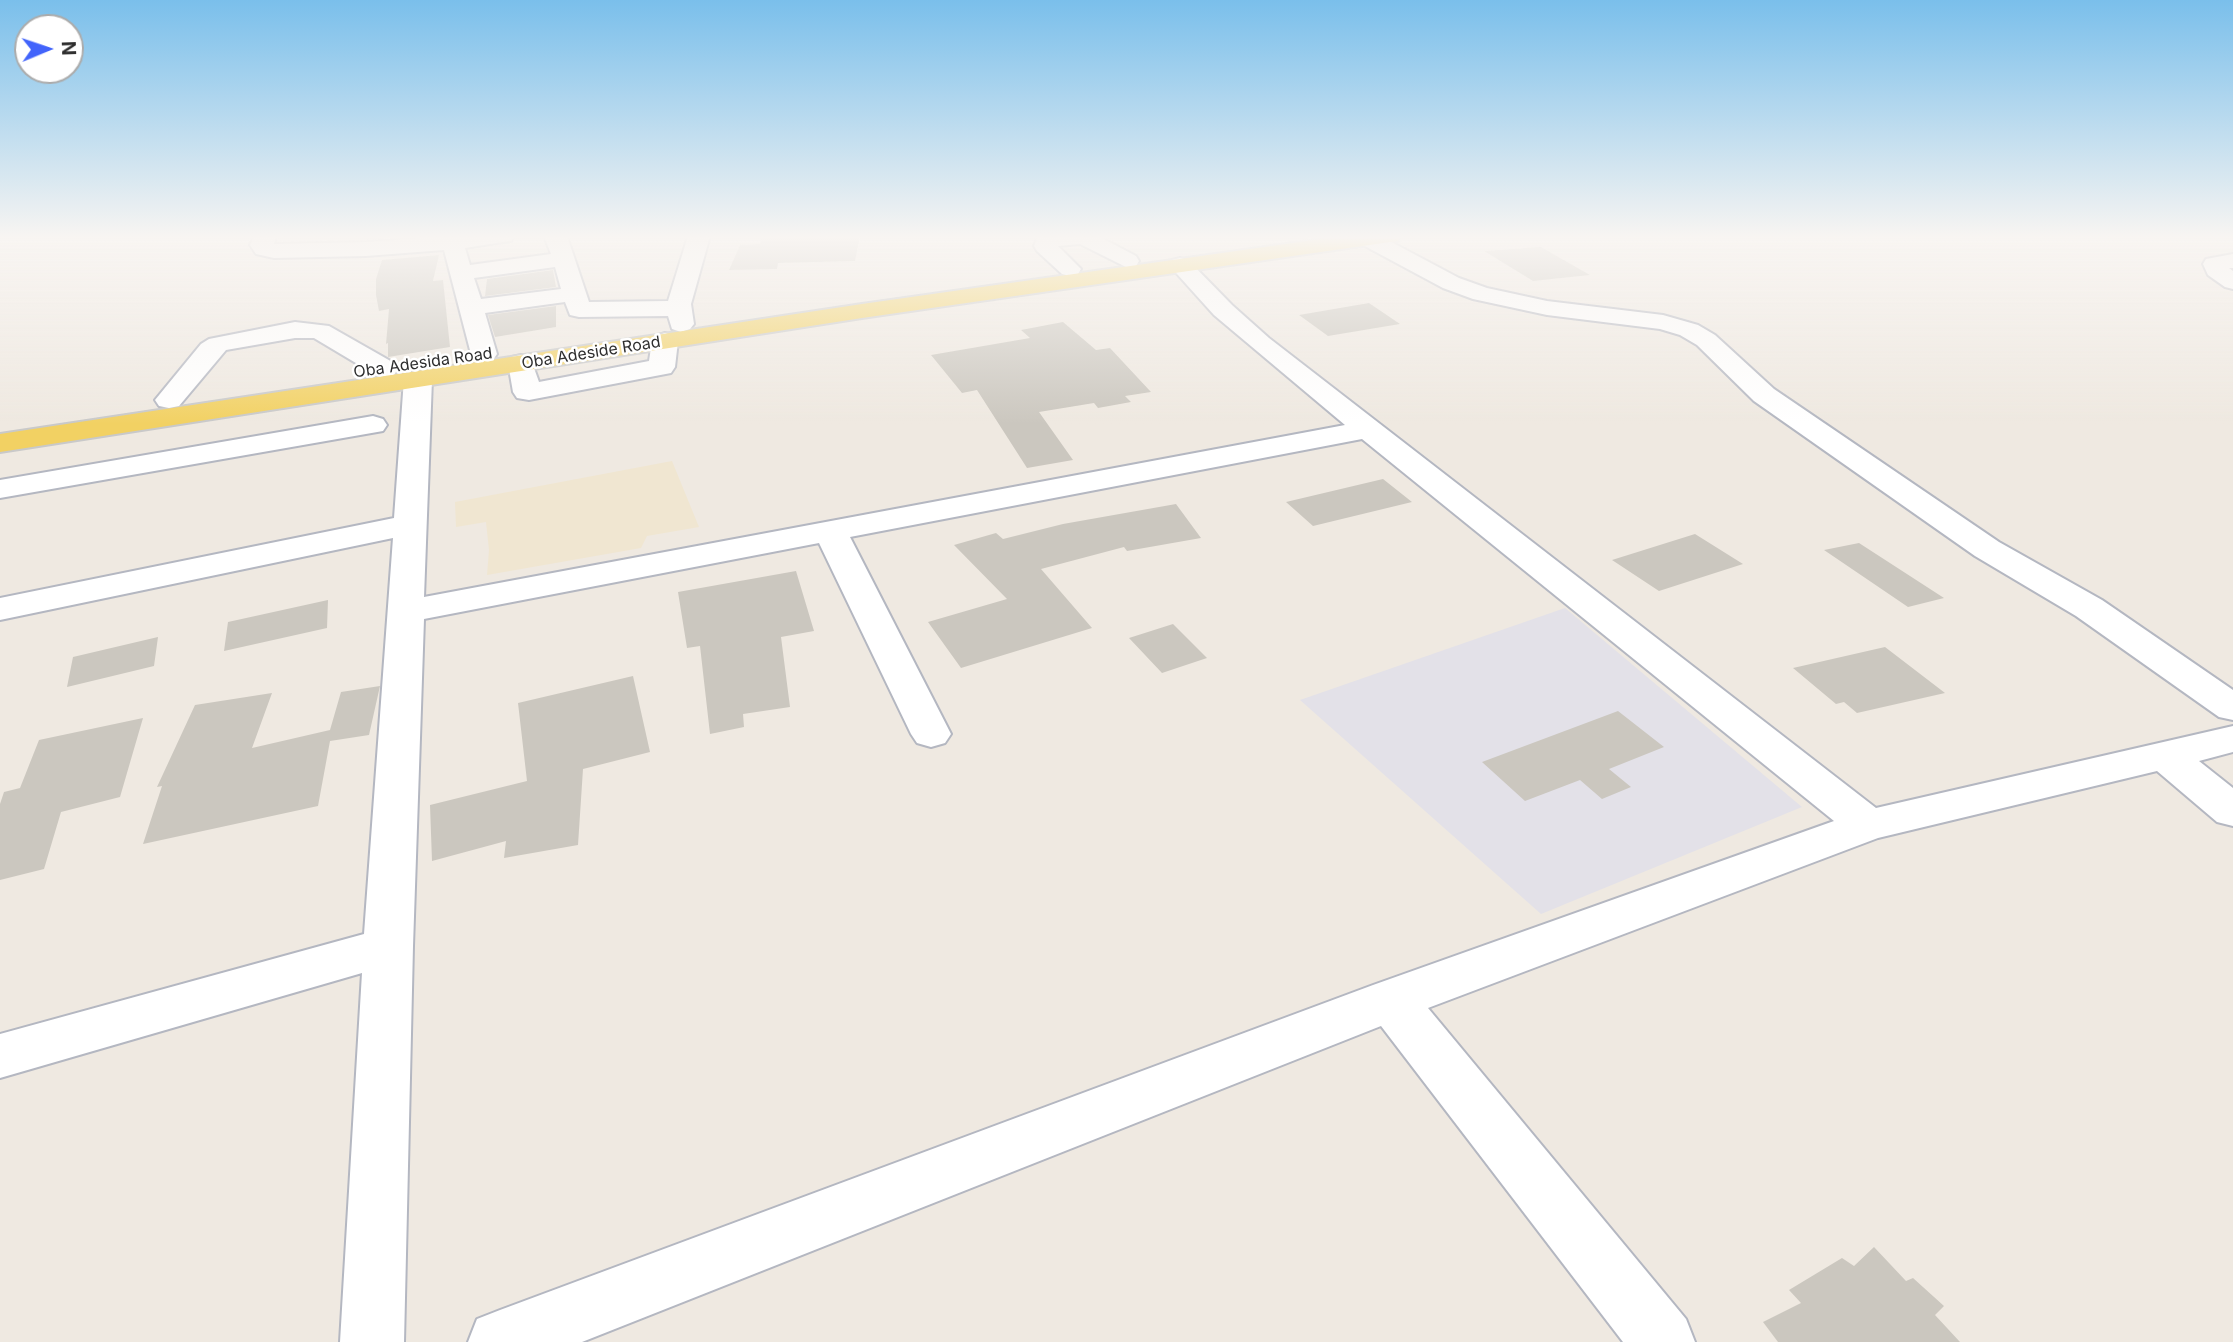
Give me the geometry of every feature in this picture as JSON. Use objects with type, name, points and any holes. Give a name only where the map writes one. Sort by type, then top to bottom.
[{"type":"main road","name":"Oba Adesida Road","points":[[0,426],[169,400],[401,374],[484,354],[861,299]]},
{"type":"main road","name":"Oba Adeside Road","points":[[675,325],[897,299]]},
{"type":"main road","name":"Oba Adeside Road","points":[[0,443],[401,374],[521,363]]},
{"type":"street","points":[[469,299],[484,354]]},
{"type":"street","points":[[471,307],[538,299]]},
{"type":"street","points":[[576,299],[579,310],[583,312],[675,325]]},
{"type":"street","points":[[521,363],[527,392],[662,367],[682,299]]},
{"type":"street","points":[[1212,299],[1260,343],[1868,825]]},
{"type":"street","points":[[1506,299],[1547,308],[1663,322],[1689,330],[1706,340],[1763,395],[1987,549],[2089,608],[2233,708]]},
{"type":"street","points":[[169,400],[218,344],[295,330],[320,331],[401,374],[410,525],[387,946],[372,1342]]},
{"type":"street","points":[[0,489],[373,425]]},
{"type":"street","points":[[407,611],[1368,429]]},
{"type":"street","points":[[4,616],[410,525]]},
{"type":"street","points":[[830,531],[931,734]]},
{"type":"street","points":[[500,1342],[1391,1000],[1868,825],[2233,739]]},
{"type":"street","points":[[2166,756],[2233,811]]},
{"type":"street","points":[[0,1056],[387,946]]},
{"type":"street","points":[[1391,1000],[1663,1342]]},
{"type":"shaded area","points":[[672,461],[699,527],[647,536],[641,548],[487,575],[489,550],[486,522],[456,527],[455,502]]},
{"type":"shaded area","points":[[1565,608],[1802,807],[1541,914],[1300,700]]},
{"type":"building","points":[[377,299],[445,299],[450,347],[388,357],[388,343],[386,344],[389,309],[379,311]]},
{"type":"building","points":[[1369,303],[1400,324],[1328,336],[1299,315]]},
{"type":"building","points":[[556,306],[556,327],[495,337],[488,315]]},
{"type":"building","points":[[1063,322],[1096,350],[1110,348],[1151,392],[1125,396],[1131,402],[1098,408],[1094,403],[1039,412],[1073,460],[1027,468],[977,390],[962,393],[931,355],[1030,338],[1021,330]]},
{"type":"building","points":[[1383,479],[1412,502],[1313,526],[1286,502]]},
{"type":"building","points":[[1176,504],[1201,538],[1127,551],[1124,547],[1041,569],[1092,628],[961,668],[928,622],[1007,599],[954,545],[996,533],[1003,539],[1063,524]]},
{"type":"building","points":[[1695,534],[1743,564],[1659,591],[1612,560]]},
{"type":"building","points":[[1859,543],[1944,598],[1908,607],[1824,550]]},
{"type":"building","points":[[796,571],[814,631],[781,637],[790,707],[743,714],[744,727],[710,734],[700,646],[687,648],[678,592]]},
{"type":"building","points":[[328,600],[327,628],[224,651],[228,622]]},
{"type":"building","points":[[1173,624],[1207,658],[1162,673],[1129,638]]},
{"type":"building","points":[[158,637],[154,666],[67,687],[73,657]]},
{"type":"building","points":[[1885,647],[1945,693],[1857,713],[1844,702],[1836,704],[1793,668]]},
{"type":"building","points":[[633,676],[650,752],[583,769],[578,845],[504,858],[506,841],[432,861],[430,805],[527,781],[518,703]]},
{"type":"building","points":[[380,686],[369,735],[330,741],[318,806],[143,844],[162,786],[157,787],[195,705],[272,693],[252,748],[330,730],[341,692]]},
{"type":"building","points":[[1618,711],[1664,747],[1609,769],[1631,787],[1602,799],[1580,780],[1525,801],[1482,762]]},
{"type":"building","points":[[143,718],[120,797],[61,812],[44,869],[0,880],[0,804],[4,792],[20,788],[39,740]]},
{"type":"building","points":[[1874,1247],[1906,1281],[1913,1278],[1944,1306],[1935,1315],[1960,1342],[1778,1342],[1763,1322],[1801,1303],[1789,1290],[1842,1258],[1854,1266]]}]
